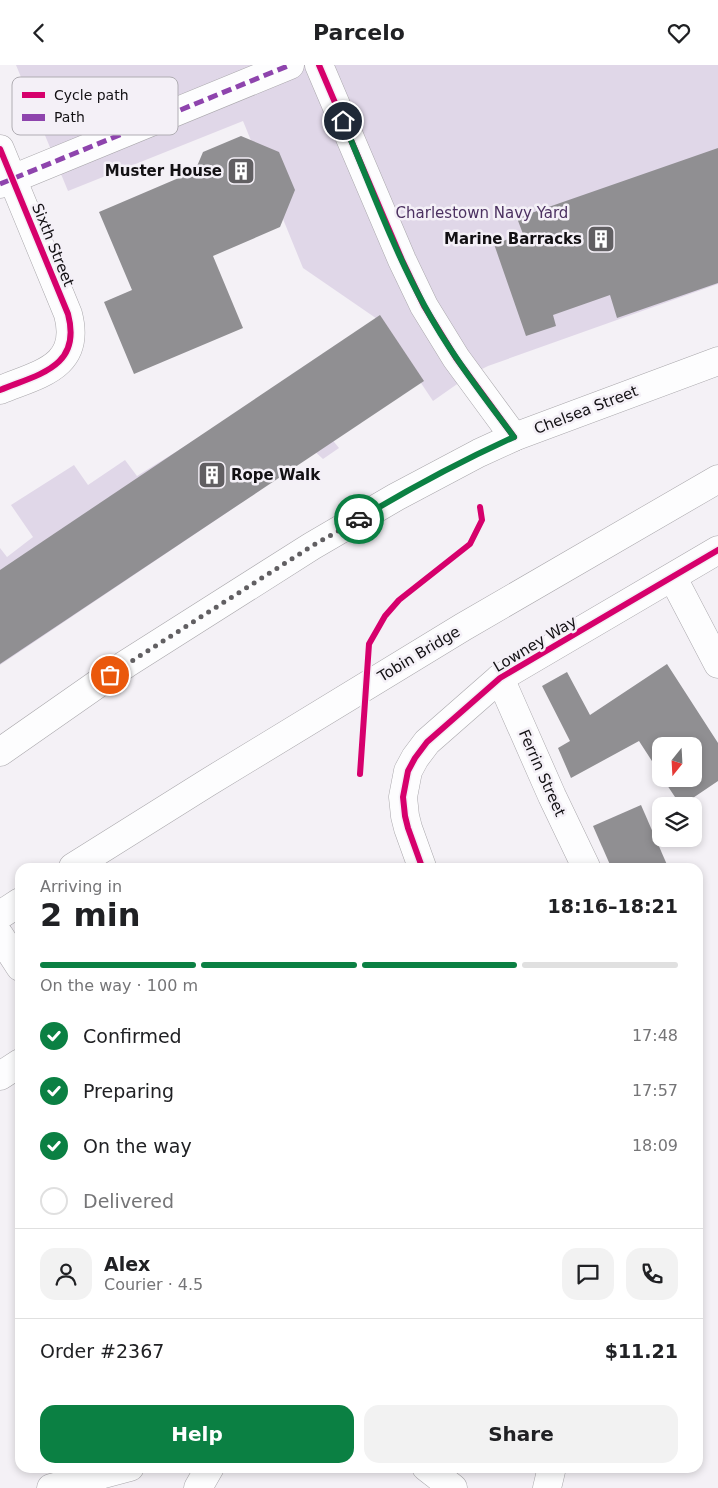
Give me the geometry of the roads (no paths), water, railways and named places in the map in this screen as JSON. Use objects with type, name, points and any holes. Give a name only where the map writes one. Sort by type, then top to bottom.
[{"type":"main road","points":[[178,111],[290,65]]},
{"type":"main road","points":[[319,65],[402,260],[424,306],[456,358],[514,437]]},
{"type":"main road","points":[[6,182],[120,135]]},
{"type":"main road","name":"Sixth Street","points":[[0,149],[6,182],[68,314],[72,335],[67,352],[56,366],[0,390]]},
{"type":"main road","name":"Chelsea Street","points":[[0,752],[126,664],[312,546],[396,497],[479,453],[514,437],[718,361]]},
{"type":"main road","name":"Tobin Bridge","points":[[80,863],[204,785],[535,586],[718,480]]},
{"type":"main road","name":"Tobin Bridge","points":[[80,863],[207,783],[454,633],[718,480]]},
{"type":"main road","name":"Lowney Way","points":[[421,863],[404,816],[402,797],[408,771],[420,750],[434,735],[500,678],[718,550]]},
{"type":"main road","points":[[672,578],[718,664]]},
{"type":"main road","name":"Ferrin Street","points":[[500,678],[584,863]]},
{"type":"main road","points":[[0,915],[15,905]]},
{"type":"main road","points":[[0,936],[15,959]]},
{"type":"main road","points":[[0,1076],[15,1066]]},
{"type":"main road","points":[[51,1488],[107,1473]]},
{"type":"main road","points":[[198,1488],[207,1473]]},
{"type":"main road","points":[[434,1473],[454,1488]]},
{"type":"main road","points":[[547,1488],[551,1473]]},
{"type":"place","name":"Muster House","points":[[241,171]]},
{"type":"place","name":"Marine Barracks","points":[[601,239]]},
{"type":"place","name":"Rope Walk","points":[[212,475]]},
{"type":"park label","name":"Charlestown Navy Yard","points":[[482,213]]}]
